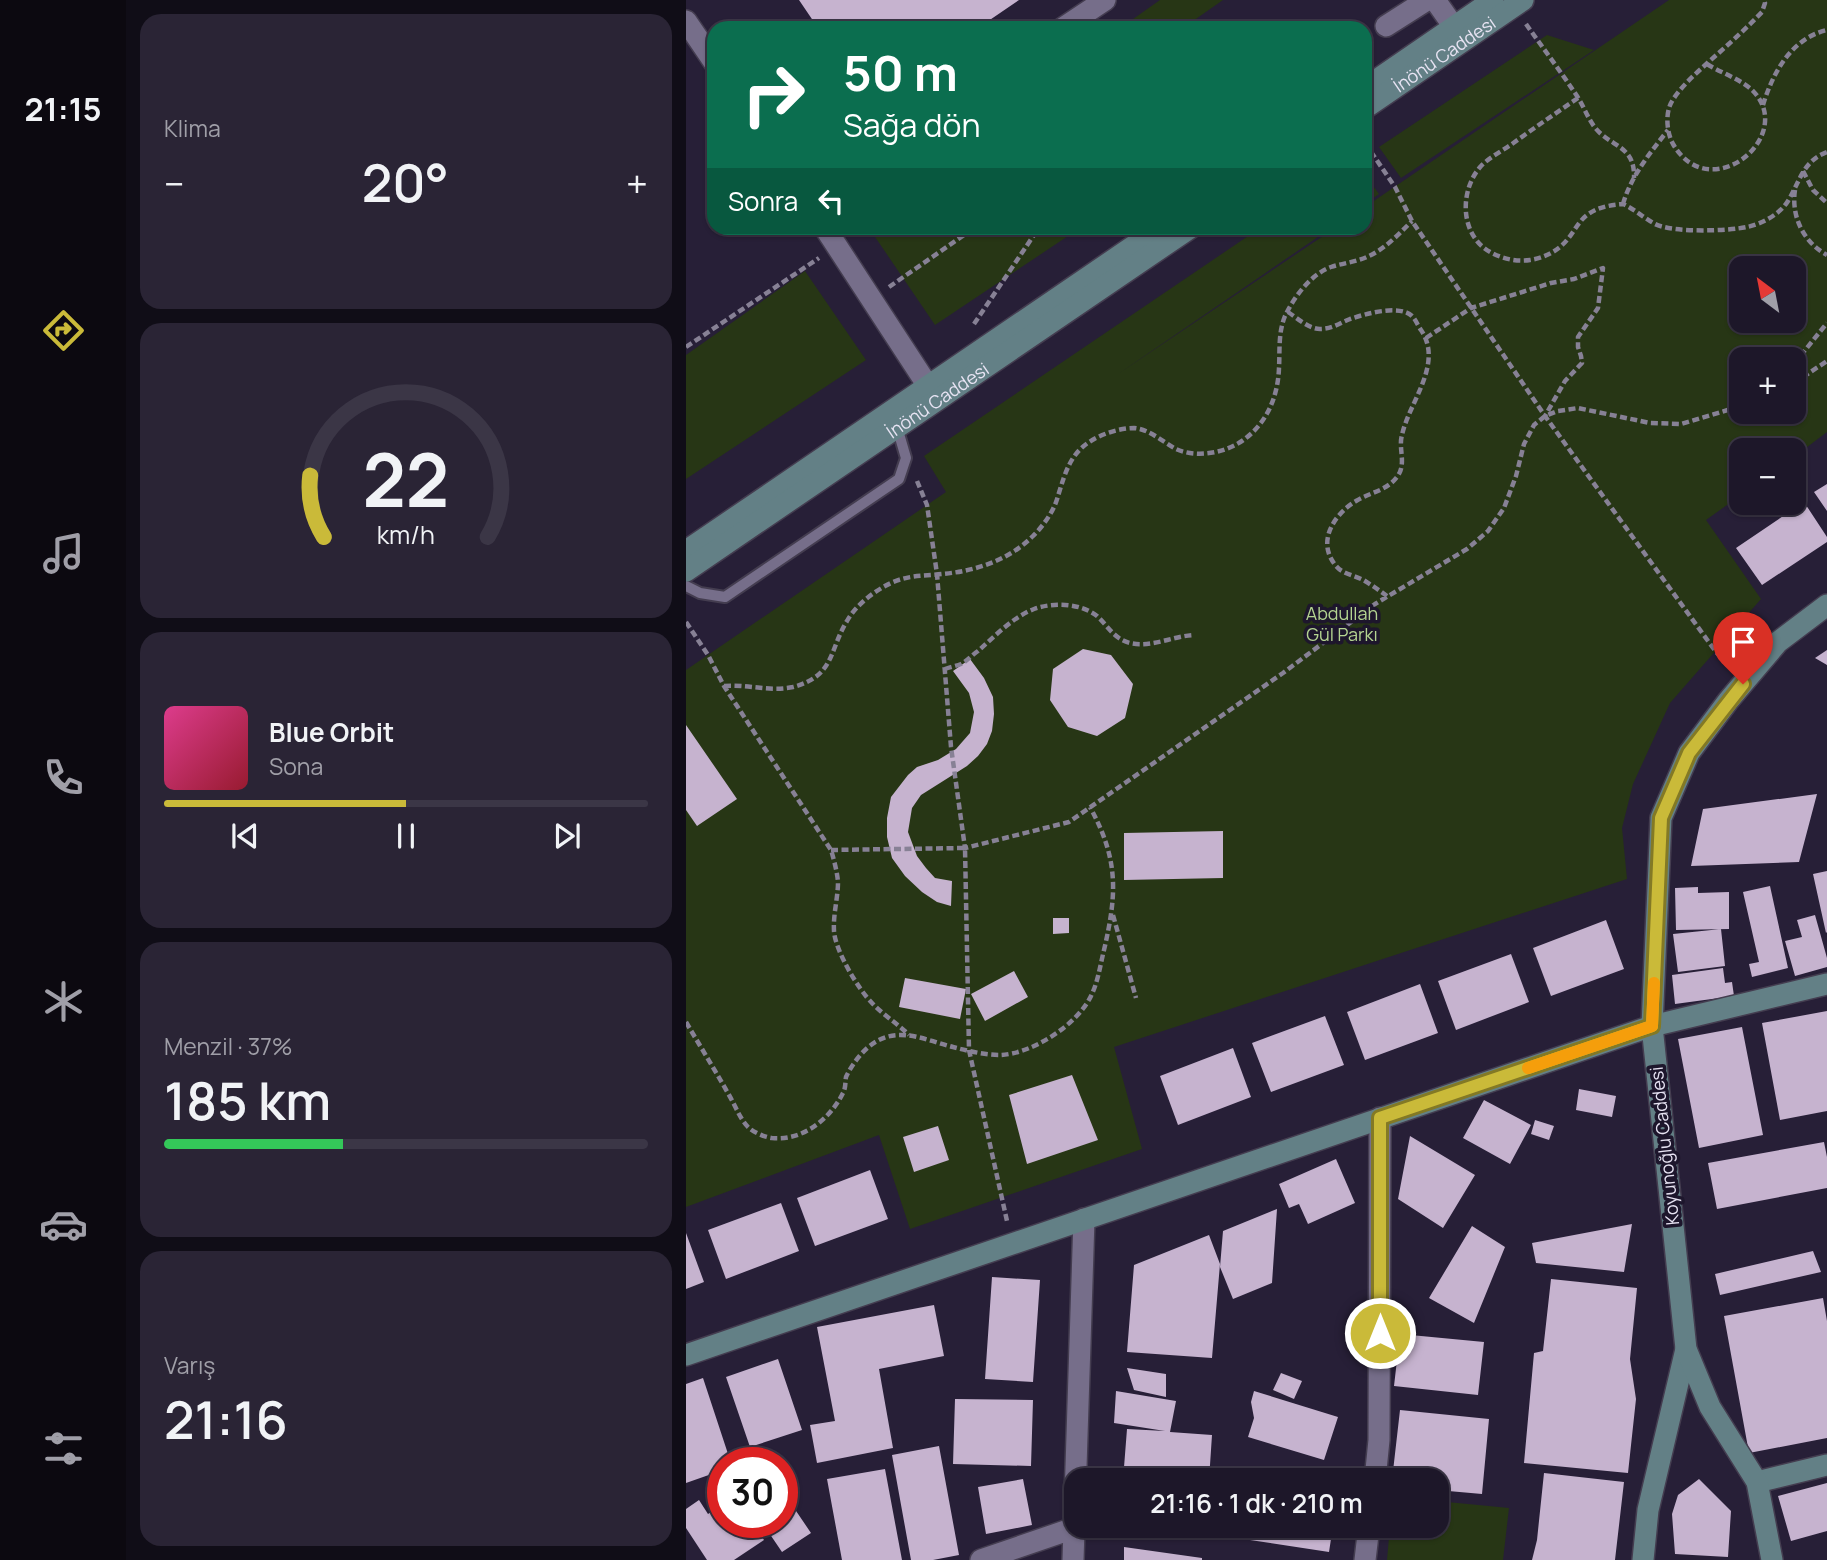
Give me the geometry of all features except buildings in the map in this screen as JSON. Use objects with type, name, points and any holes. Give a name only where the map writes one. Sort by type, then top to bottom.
[{"type":"street","points":[[1086,14],[1105,0]]},
{"type":"street","points":[[1386,26],[1427,0]]},
{"type":"street","points":[[1435,0],[1454,27]]},
{"type":"street","name":"İnönü Caddesi","points":[[1372,83],[1454,27],[1510,2]]},
{"type":"street","name":"İnönü Caddesi","points":[[1372,103],[1510,2]]},
{"type":"street","points":[[686,21],[707,52]]},
{"type":"street","points":[[829,235],[928,386]]},
{"type":"street","name":"İnönü Caddesi","points":[[686,551],[1150,235]]},
{"type":"street","name":"İnönü Caddesi","points":[[686,571],[1180,235]]},
{"type":"street","name":"Koyunoğlu Caddesi","points":[[1772,1560],[1757,1482],[1710,1407],[1686,1349],[1652,1026],[1661,818],[1689,753],[1728,701],[1778,642],[1827,605]]},
{"type":"street","points":[[686,1355],[1652,1026],[1827,984]]},
{"type":"street","points":[[1376,1468],[1379,1440],[1380,1118]]},
{"type":"street","points":[[1076,1468],[1084,1219]]},
{"type":"street","points":[[1643,1560],[1648,1510],[1686,1349]]},
{"type":"street","points":[[1757,1482],[1827,1465]]},
{"type":"street","points":[[981,1560],[1064,1531]]},
{"type":"street","points":[[1073,1560],[1074,1538]]},
{"type":"street","points":[[1365,1560],[1368,1538]]},
{"type":"lane","points":[[686,586],[700,593],[725,597],[899,479],[906,457],[897,427]]},
{"type":"path","points":[[1707,64],[1750,88],[1763,105],[1765,118],[1759,141],[1747,157],[1740,163],[1716,169],[1695,166],[1681,157],[1671,141],[1668,112],[1671,102],[1693,77],[1762,12],[1764,0]]},
{"type":"path","points":[[1510,2],[1578,98],[1592,125],[1601,135],[1620,147],[1631,160],[1634,178]]},
{"type":"path","points":[[1763,105],[1773,78],[1790,53],[1814,33],[1827,30]]},
{"type":"path","points":[[1578,98],[1482,166],[1475,176],[1467,196],[1466,215],[1470,231],[1483,248],[1492,254],[1529,261],[1547,256],[1568,239],[1579,223],[1593,212],[1623,204],[1655,224],[1669,228],[1749,227],[1781,210],[1788,202],[1803,170],[1816,157],[1827,152]]},
{"type":"path","points":[[1623,204],[1634,178],[1668,130]]},
{"type":"path","points":[[1372,153],[1395,187],[1412,221],[1545,416],[1716,652]]},
{"type":"path","points":[[1803,170],[1813,190],[1827,203]]},
{"type":"path","points":[[1797,182],[1794,195],[1797,220],[1810,244],[1827,255]]},
{"type":"path","points":[[724,687],[736,685],[783,688],[806,682],[817,676],[832,657],[848,620],[868,598],[889,584],[914,575],[937,575],[980,568],[1019,549],[1046,520],[1059,496],[1064,472],[1076,454],[1099,436],[1135,428],[1179,450],[1201,454],[1225,450],[1248,437],[1270,409],[1274,398],[1279,377],[1279,342],[1282,329],[1287,312],[1299,294],[1318,274],[1328,268],[1376,253],[1412,221]]},
{"type":"path","points":[[872,300],[964,235]]},
{"type":"path","points":[[973,326],[1033,235]]},
{"type":"path","points":[[686,347],[836,246]]},
{"type":"path","points":[[1426,338],[1471,308],[1541,285],[1574,279],[1603,268],[1598,308],[1578,337],[1582,363],[1565,381],[1545,416]]},
{"type":"path","points":[[1287,312],[1317,329],[1335,327],[1377,312],[1399,311],[1411,315],[1426,338],[1429,359],[1422,389],[1410,411],[1401,438],[1403,457],[1400,474],[1387,488],[1356,501],[1338,514],[1328,531],[1328,552],[1337,568],[1364,581],[1387,597]]},
{"type":"path","points":[[1806,349],[1827,323]]},
{"type":"path","points":[[1806,375],[1827,361]]},
{"type":"path","points":[[831,850],[965,848],[1069,822],[1387,597],[1467,549],[1488,531],[1504,508],[1524,444],[1534,425],[1545,416],[1578,408],[1650,423],[1681,424],[1729,410]]},
{"type":"path","points":[[927,505],[937,575],[951,747],[965,848],[969,1050],[1012,1244]]},
{"type":"path","points":[[945,669],[961,664],[1019,617],[1034,609],[1048,606],[1085,609],[1098,617],[1120,639],[1128,642],[1139,644],[1194,635]]},
{"type":"path","points":[[686,622],[708,655],[724,687],[831,850],[838,880],[834,932],[840,952],[873,1005],[910,1035]]},
{"type":"path","points":[[686,1022],[748,1127],[770,1138],[799,1135],[829,1115],[845,1091],[846,1078],[857,1059],[875,1042],[887,1037],[910,1035],[969,1050],[1002,1055],[1018,1053],[1051,1037],[1080,1012],[1090,997],[1098,975],[1112,911],[1114,882],[1109,850],[1090,807]]},
{"type":"path","points":[[1112,911],[1136,998]]},
{"type":"green space","points":[[1160,0],[1223,0],[1193,21],[1130,21]]},
{"type":"green space","name":"Abdullah Gül Parkı","points":[[1669,0],[1827,0],[1827,432],[1806,448],[1806,438],[1729,438],[1729,504],[1706,520],[1761,599],[1670,703],[1633,784],[1622,828],[1627,879],[1114,1047],[1142,1149],[910,1229],[879,1135],[686,1207],[686,670],[946,492],[924,456],[1250,235],[1321,235],[1118,374],[1325,235],[1372,235],[1372,202]]},
{"type":"green space","points":[[1547,35],[1594,50],[1401,178],[1379,147]]},
{"type":"green space","points":[[1372,184],[1379,194],[1372,199]]},
{"type":"green space","points":[[874,235],[1070,235],[935,325]]},
{"type":"green space","points":[[805,271],[866,360],[686,479],[686,355]]},
{"type":"green space","points":[[1449,1502],[1509,1508],[1503,1560],[1387,1560],[1389,1538],[1449,1538]]},
{"type":"slow traffic","points":[[1528,1068],[1652,1026],[1654,983]]},
{"type":"route","points":[[1380,1333],[1380,1118],[1652,1026],[1661,818],[1689,753],[1743,684]]}]
